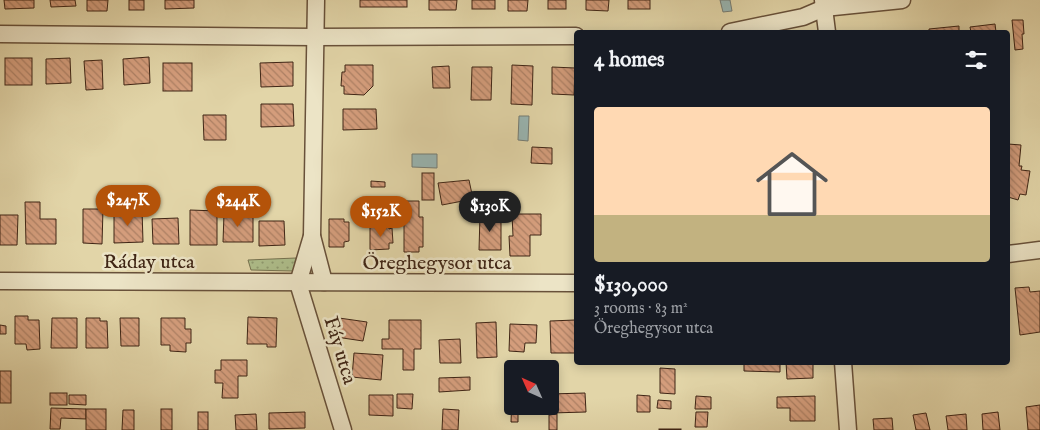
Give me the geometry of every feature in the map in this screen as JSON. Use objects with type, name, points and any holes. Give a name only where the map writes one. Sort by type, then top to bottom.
[{"type":"street","points":[[316,0],[312,236],[324,282]]},
{"type":"street","points":[[740,30],[803,17],[824,4],[902,0]]},
{"type":"street","points":[[824,4],[827,30]]},
{"type":"street","points":[[0,34],[315,37],[574,36]]},
{"type":"street","points":[[298,283],[312,236]]},
{"type":"street","points":[[1010,254],[1040,250]]},
{"type":"street","name":"Ráday utca","points":[[0,281],[298,283]]},
{"type":"street","name":"Öreghegysor utca","points":[[298,283],[574,283]]},
{"type":"street","name":"Fáy utca","points":[[298,283],[343,430]]},
{"type":"street","points":[[843,365],[848,430]]},
{"type":"green space","points":[[296,258],[293,271],[251,270],[248,260]]},
{"type":"water","points":[[720,0],[730,0],[732,11],[723,12]]},
{"type":"water","points":[[519,116],[529,116],[528,141],[518,140]]},
{"type":"water","points":[[412,154],[437,154],[437,168],[412,167]]},
{"type":"building","points":[[4,0],[34,0],[34,8],[5,9]]},
{"type":"building","points":[[50,0],[75,0],[76,6],[51,7]]},
{"type":"building","points":[[87,0],[108,0],[107,11],[87,11]]},
{"type":"building","points":[[129,0],[144,0],[144,10],[129,10]]},
{"type":"building","points":[[165,0],[194,0],[194,8],[165,9]]},
{"type":"building","points":[[360,0],[407,0],[407,7],[360,7]]},
{"type":"building","points":[[429,0],[457,0],[456,10],[429,10]]},
{"type":"building","points":[[472,0],[495,0],[495,9],[472,9]]},
{"type":"building","points":[[508,0],[528,0],[527,11],[508,11]]},
{"type":"building","points":[[548,0],[566,0],[566,9],[548,9]]},
{"type":"building","points":[[586,0],[609,0],[608,11],[586,10]]},
{"type":"building","points":[[628,0],[650,0],[650,9],[628,9]]},
{"type":"building","points":[[1012,20],[1023,20],[1023,49],[1015,50]]},
{"type":"building","points":[[995,24],[996,30],[971,30],[970,27]]},
{"type":"building","points":[[959,26],[959,30],[929,29]]},
{"type":"building","points":[[149,57],[150,83],[124,85],[123,59]]},
{"type":"building","points":[[5,58],[32,58],[32,85],[5,85]]},
{"type":"building","points":[[70,58],[71,83],[46,84],[46,59]]},
{"type":"building","points":[[102,60],[103,89],[86,90],[84,61]]},
{"type":"building","points":[[293,62],[293,86],[261,87],[260,63]]},
{"type":"building","points":[[163,63],[192,63],[192,91],[163,91]]},
{"type":"building","points":[[345,65],[373,65],[373,86],[364,95],[344,94],[344,86],[341,86],[342,72],[345,72]]},
{"type":"building","points":[[512,65],[533,66],[532,105],[511,104]]},
{"type":"building","points":[[449,66],[450,88],[433,88],[432,67]]},
{"type":"building","points":[[472,67],[492,67],[491,100],[471,100]]},
{"type":"building","points":[[552,67],[574,68],[574,95],[552,94]]},
{"type":"building","points":[[261,104],[293,104],[294,126],[261,127]]},
{"type":"building","points":[[343,109],[376,109],[377,129],[343,130]]},
{"type":"building","points":[[203,115],[226,115],[226,140],[204,140]]},
{"type":"building","points":[[1010,144],[1021,145],[1019,166],[1022,166],[1021,170],[1030,171],[1026,195],[1020,194],[1018,200],[1010,198]]},
{"type":"building","points":[[532,147],[552,148],[552,164],[531,163]]},
{"type":"building","points":[[422,173],[434,173],[434,200],[422,200]]},
{"type":"building","points":[[469,180],[473,199],[442,205],[438,183]]},
{"type":"building","points":[[371,181],[385,182],[385,187],[371,187]]},
{"type":"building","points":[[404,201],[419,201],[419,217],[423,217],[423,247],[419,247],[419,252],[404,252]]},
{"type":"building","points":[[25,202],[40,202],[40,219],[56,219],[56,244],[26,244]]},
{"type":"building","points":[[83,209],[103,209],[102,244],[83,243]]},
{"type":"building","points":[[142,210],[143,242],[114,243],[114,211]]},
{"type":"building","points":[[190,210],[217,211],[217,245],[190,245]]},
{"type":"building","points":[[224,214],[253,214],[253,242],[223,242]]},
{"type":"building","points":[[512,214],[541,214],[541,235],[530,235],[530,256],[510,256],[509,236],[513,236]]},
{"type":"building","points":[[0,215],[18,215],[17,245],[0,245]]},
{"type":"building","points":[[480,215],[501,215],[501,250],[479,250]]},
{"type":"building","points":[[178,218],[179,244],[153,244],[152,219]]},
{"type":"building","points":[[329,219],[344,219],[344,222],[349,222],[349,241],[344,242],[344,247],[329,247]]},
{"type":"building","points":[[259,221],[284,221],[285,245],[259,246]]},
{"type":"building","points":[[370,226],[389,226],[389,229],[392,228],[393,243],[389,243],[389,249],[370,250]]},
{"type":"building","points":[[1029,287],[1030,292],[1040,291],[1040,332],[1020,335],[1015,288]]},
{"type":"building","points":[[15,316],[28,316],[28,320],[39,320],[40,349],[27,350],[26,344],[15,344]]},
{"type":"building","points":[[248,317],[277,318],[276,347],[267,347],[267,344],[247,344]]},
{"type":"building","points":[[52,318],[77,318],[77,348],[51,348]]},
{"type":"building","points":[[86,318],[100,318],[100,321],[107,321],[108,348],[86,348]]},
{"type":"building","points":[[120,318],[139,318],[139,346],[121,346]]},
{"type":"building","points":[[161,318],[185,318],[185,329],[191,329],[191,343],[186,343],[186,352],[170,351],[170,345],[161,345]]},
{"type":"building","points":[[339,318],[367,322],[363,341],[336,337]]},
{"type":"building","points":[[389,320],[421,320],[421,349],[414,349],[414,370],[403,370],[403,349],[382,349],[382,339],[389,339]]},
{"type":"building","points":[[574,320],[574,353],[551,353],[550,321]]},
{"type":"building","points":[[496,322],[497,357],[477,358],[476,323]]},
{"type":"building","points":[[510,324],[537,325],[536,343],[525,343],[524,352],[509,351]]},
{"type":"building","points":[[0,325],[6,326],[6,334],[0,334]]},
{"type":"building","points":[[460,339],[461,363],[440,363],[439,340]]},
{"type":"building","points":[[354,353],[383,355],[381,380],[352,377]]},
{"type":"building","points":[[221,360],[247,360],[247,376],[238,376],[238,398],[222,398],[223,383],[215,383],[215,370],[221,370]]},
{"type":"building","points":[[744,365],[780,365],[780,372],[744,371]]},
{"type":"building","points":[[786,365],[813,365],[813,378],[787,379]]},
{"type":"building","points":[[660,368],[675,369],[675,394],[660,393]]},
{"type":"building","points":[[0,371],[11,371],[11,403],[0,403]]},
{"type":"building","points":[[470,377],[470,390],[439,392],[439,378]]},
{"type":"building","points":[[50,393],[67,393],[67,405],[50,405]]},
{"type":"building","points":[[585,393],[586,412],[559,413],[559,394]]},
{"type":"building","points":[[397,394],[413,394],[412,409],[397,408]]},
{"type":"building","points":[[69,395],[86,395],[86,405],[69,404]]},
{"type":"building","points":[[369,395],[393,395],[393,416],[369,415]]},
{"type":"building","points":[[637,395],[650,396],[650,412],[637,412]]},
{"type":"building","points":[[696,396],[711,397],[711,409],[695,409]]},
{"type":"building","points":[[815,396],[815,421],[790,421],[790,408],[777,408],[777,397]]},
{"type":"building","points":[[658,400],[671,401],[671,409],[657,408]]},
{"type":"building","points":[[1040,405],[1040,430],[1028,430],[1026,407]]},
{"type":"building","points":[[51,408],[86,409],[86,419],[61,418],[60,429],[50,429]]},
{"type":"building","points":[[86,409],[106,409],[106,430],[86,430]]},
{"type":"building","points":[[161,409],[172,409],[172,430],[161,430]]},
{"type":"building","points":[[443,409],[459,410],[458,430],[442,430]]},
{"type":"building","points":[[123,410],[134,410],[134,430],[122,430]]},
{"type":"building","points":[[198,412],[208,412],[208,430],[198,430]]},
{"type":"building","points":[[305,412],[305,428],[269,429],[269,413]]},
{"type":"building","points":[[696,412],[708,412],[707,427],[695,427]]},
{"type":"building","points":[[998,412],[1000,430],[983,430],[982,414]]},
{"type":"building","points":[[926,413],[930,430],[916,430],[913,415]]},
{"type":"building","points":[[256,414],[257,430],[236,430],[235,415]]},
{"type":"building","points":[[966,414],[967,430],[948,430],[946,416]]},
{"type":"building","points":[[511,415],[518,415],[518,422],[511,422]]},
{"type":"building","points":[[549,415],[557,415],[557,430],[549,430]]},
{"type":"building","points":[[892,418],[893,430],[874,430],[873,419]]},
{"type":"building","points":[[681,429],[681,430],[659,430]]}]
